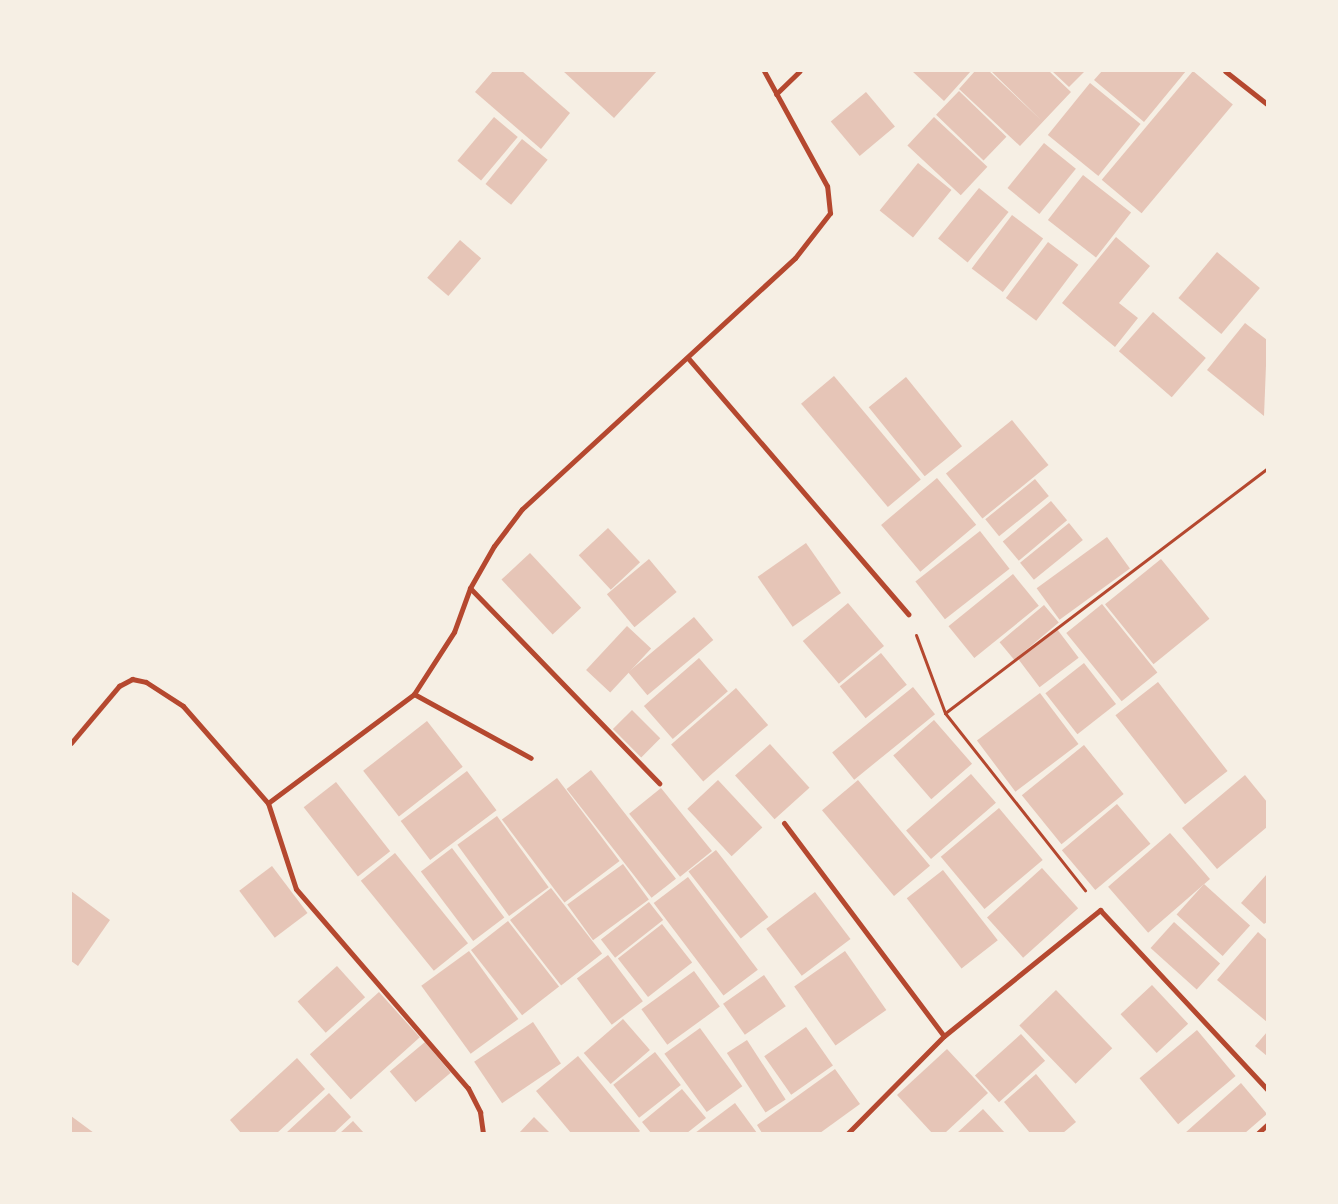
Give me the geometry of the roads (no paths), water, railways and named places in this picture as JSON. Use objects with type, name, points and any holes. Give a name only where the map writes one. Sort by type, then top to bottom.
[{"type":"street","points":[[268,803],[414,694],[454,632],[470,588],[522,509],[795,258],[830,214],[827,186],[764,71]]},
{"type":"street","points":[[776,94],[800,71]]},
{"type":"street","points":[[1225,71],[1267,104]]},
{"type":"street","points":[[688,358],[908,614]]},
{"type":"street","points":[[470,588],[659,783]]},
{"type":"street","points":[[71,743],[119,686],[132,679],[146,682],[183,706],[268,803],[296,889],[468,1088],[480,1112],[483,1133]]},
{"type":"street","points":[[414,694],[531,758]]},
{"type":"street","points":[[784,823],[944,1036]]},
{"type":"street","points":[[850,1132],[944,1036],[1100,910],[1267,1088]]},
{"type":"street","points":[[1258,1133],[1267,1125]]}]
